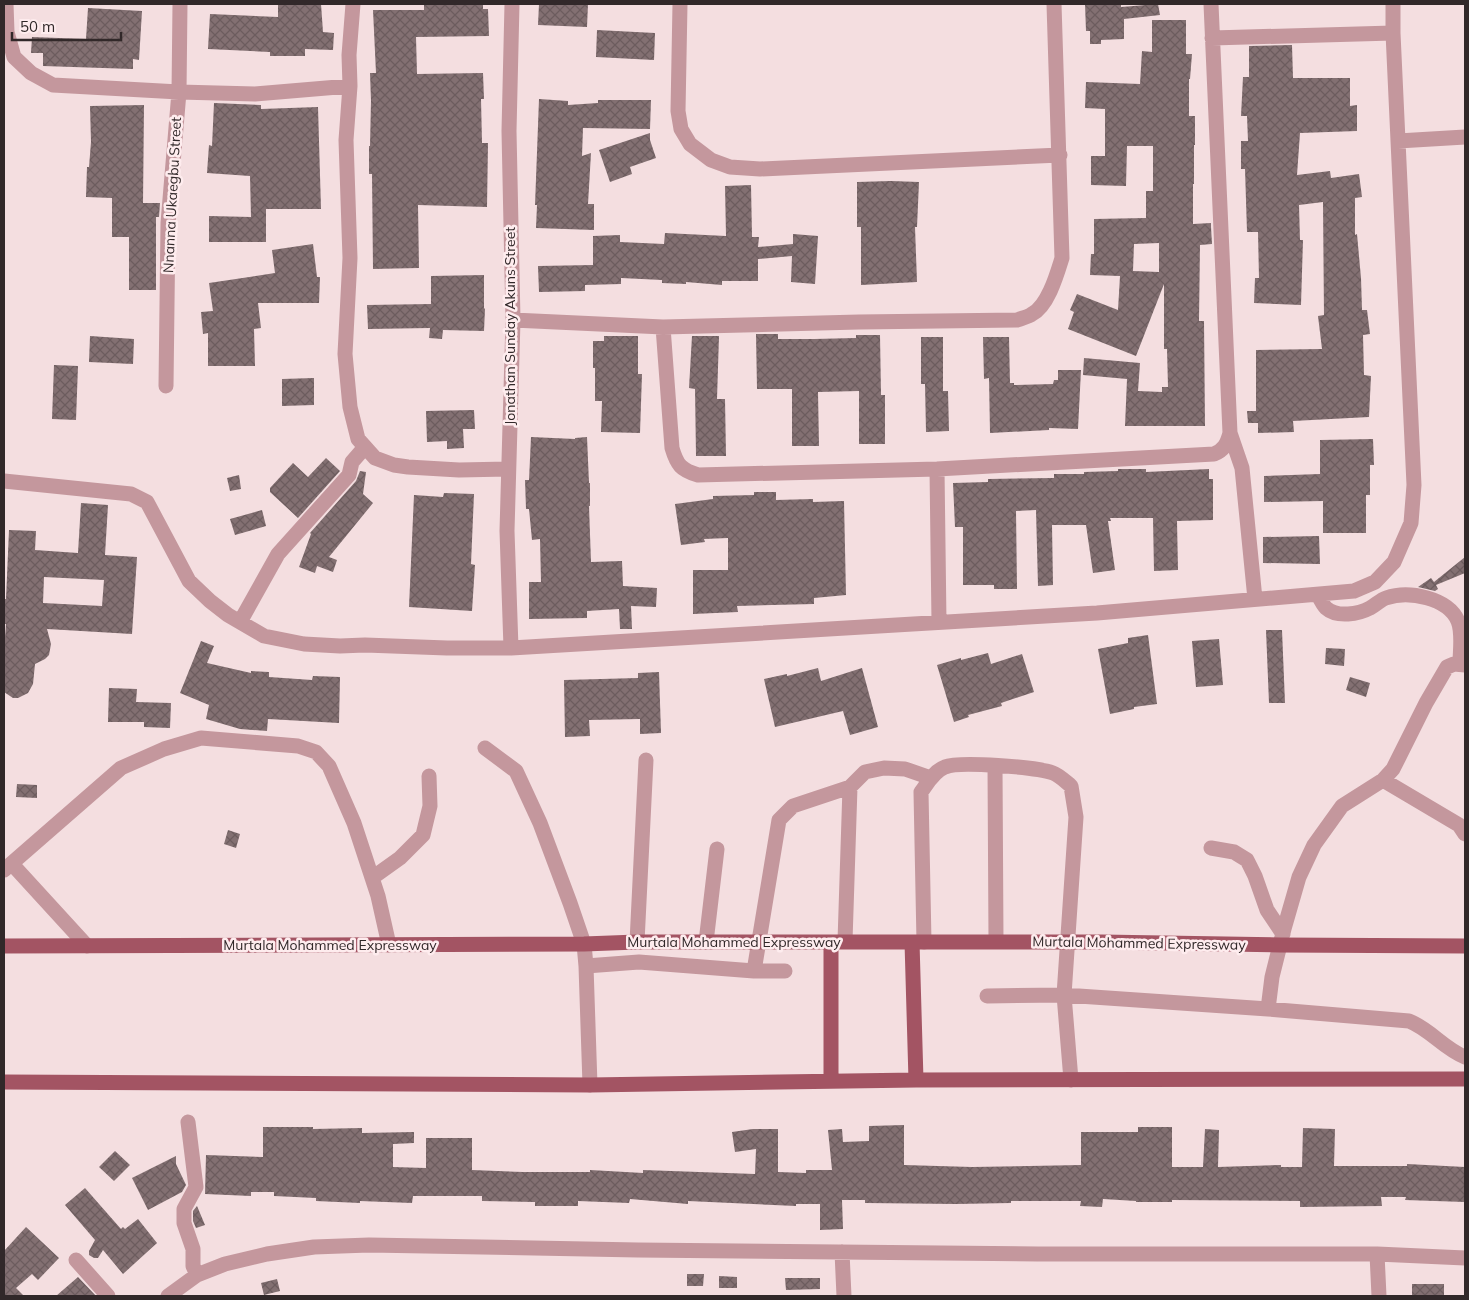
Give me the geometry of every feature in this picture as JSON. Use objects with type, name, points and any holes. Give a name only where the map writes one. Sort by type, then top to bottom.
[{"type":"main road","name":"Murtala Mohammed Expressway","points":[[4,946],[1282,940],[1465,946]]},
{"type":"main road","points":[[831,1081],[838,941]]},
{"type":"main road","points":[[916,1080],[918,942]]},
{"type":"main road","points":[[4,1082],[590,1085],[916,1080],[1465,1078]]},
{"type":"street","points":[[6,4],[7,32],[14,57],[30,73],[53,84],[179,92],[255,94],[350,86]]},
{"type":"street","name":"Nnanna Ukaegbu Street","points":[[166,386],[168,223],[179,92],[180,4]]},
{"type":"street","points":[[353,4],[346,140],[350,258],[345,354],[350,407],[358,439],[375,458],[394,465],[459,470],[508,469]]},
{"type":"street","name":"Jonathan Sunday Akuns Street","points":[[511,648],[507,531],[513,320],[509,131],[512,4]]},
{"type":"street","points":[[680,4],[678,111],[681,129],[690,144],[711,160],[730,167],[760,169],[1060,155]]},
{"type":"street","points":[[513,320],[663,327],[1017,320],[1034,314],[1044,302],[1057,276],[1062,258],[1054,4]]},
{"type":"street","points":[[1211,4],[1230,433],[1242,468],[1255,599]]},
{"type":"street","points":[[4,481],[131,494],[147,502],[178,557],[189,581],[210,601],[264,636],[304,644],[511,648],[1097,613],[1354,591],[1375,582],[1394,562],[1411,523],[1414,485],[1393,4]]},
{"type":"street","points":[[1212,38],[1393,33]]},
{"type":"street","points":[[1398,141],[1465,136]]},
{"type":"street","points":[[663,327],[672,448],[676,461],[684,471],[698,475],[937,469],[1214,454],[1220,452],[1226,445],[1230,433]]},
{"type":"street","points":[[240,622],[278,554],[349,475],[352,462],[365,447]]},
{"type":"street","points":[[937,469],[939,622]]},
{"type":"street","points":[[1268,1009],[1272,977],[1299,878],[1314,845],[1342,806],[1383,780],[1393,770],[1426,703],[1447,667],[1463,664],[1458,622],[1448,607],[1418,595],[1401,594],[1384,598],[1368,609],[1353,614],[1337,613],[1326,609],[1318,595]]},
{"type":"street","points":[[87,946],[8,867],[121,768],[164,749],[201,738],[298,746],[316,752],[329,766],[354,823],[383,913],[389,945]]},
{"type":"street","points":[[485,748],[516,771],[570,903],[584,944],[590,1085]]},
{"type":"street","points":[[637,942],[646,760]]},
{"type":"street","points":[[995,766],[996,941]]},
{"type":"street","points":[[918,942],[921,792],[931,778],[945,767],[995,766],[1038,768],[1055,773],[1071,786],[1076,817],[1064,995],[1071,1080]]},
{"type":"street","points":[[754,971],[780,820],[793,806],[850,787],[865,772],[884,768],[905,769],[931,778]]},
{"type":"street","points":[[372,878],[400,858],[423,834],[430,806],[429,776]]},
{"type":"street","points":[[1383,780],[1459,825],[1465,834]]},
{"type":"street","points":[[838,941],[850,787]]},
{"type":"street","points":[[1211,848],[1234,852],[1247,860],[1267,910],[1282,940]]},
{"type":"street","points":[[706,942],[717,849]]},
{"type":"street","points":[[586,966],[639,962],[754,971],[784,971]]},
{"type":"street","points":[[987,996],[1064,995],[1409,1021],[1418,1024],[1453,1053],[1465,1058]]},
{"type":"street","points":[[188,1122],[196,1186],[184,1209],[184,1222],[193,1249],[193,1266],[197,1275]]},
{"type":"street","points":[[168,1296],[197,1275],[225,1264],[267,1254],[314,1247],[369,1245],[842,1252],[1377,1254],[1465,1258]]},
{"type":"street","points":[[842,1252],[844,1296]]},
{"type":"street","points":[[1377,1254],[1379,1296]]},
{"type":"street","points":[[76,1260],[108,1296]]},
{"type":"building","points":[[278,4],[321,4],[323,32],[334,33],[333,50],[305,49],[305,56],[270,56],[270,52],[208,49],[210,14],[278,17]]},
{"type":"building","points":[[424,4],[483,4],[483,9],[488,9],[489,36],[416,37],[417,74],[483,73],[484,99],[481,99],[482,143],[488,143],[487,207],[418,205],[419,268],[373,269],[372,174],[369,174],[369,146],[370,73],[376,73],[373,10],[424,10]]},
{"type":"building","points":[[539,4],[588,4],[587,27],[538,25]]},
{"type":"building","points":[[1085,4],[1121,4],[1121,7],[1158,4],[1160,15],[1124,19],[1124,39],[1101,40],[1101,44],[1090,44],[1090,31],[1086,31]]},
{"type":"building","points":[[88,8],[142,11],[139,60],[133,59],[133,69],[43,66],[43,53],[31,53],[32,37],[86,39]]},
{"type":"building","points":[[1152,20],[1186,20],[1186,54],[1192,54],[1189,79],[1189,116],[1195,116],[1193,224],[1211,223],[1212,244],[1200,245],[1199,321],[1204,321],[1205,426],[1125,426],[1127,379],[1083,375],[1084,358],[1140,363],[1138,391],[1162,392],[1162,387],[1168,387],[1167,349],[1164,349],[1164,284],[1136,356],[1068,329],[1074,312],[1070,310],[1077,294],[1118,310],[1120,276],[1090,275],[1091,254],[1094,254],[1094,219],[1146,218],[1146,191],[1153,191],[1153,146],[1127,146],[1126,186],[1091,185],[1091,156],[1105,156],[1105,109],[1085,108],[1086,82],[1140,84],[1142,51],[1152,52]],"holes":[[[1159,243],[1159,272],[1133,271],[1134,244]]]},
{"type":"building","points":[[597,30],[655,33],[654,60],[596,57]]},
{"type":"building","points":[[1292,45],[1293,78],[1350,78],[1350,106],[1357,105],[1357,131],[1300,133],[1297,175],[1330,171],[1331,178],[1359,174],[1362,197],[1355,198],[1355,235],[1357,234],[1362,310],[1367,310],[1370,334],[1363,335],[1364,375],[1371,376],[1369,417],[1293,421],[1294,432],[1258,433],[1258,423],[1248,423],[1247,411],[1256,411],[1256,350],[1322,349],[1318,316],[1324,315],[1323,202],[1299,205],[1300,240],[1303,240],[1301,305],[1254,303],[1255,278],[1259,278],[1258,232],[1247,232],[1245,169],[1241,169],[1241,141],[1248,141],[1247,116],[1241,116],[1243,77],[1249,77],[1249,46]]},
{"type":"building","points":[[539,99],[568,101],[568,105],[598,103],[598,100],[651,100],[650,129],[583,128],[582,156],[591,153],[588,204],[594,204],[594,230],[536,228],[537,205],[535,205]]},
{"type":"building","points":[[214,103],[261,105],[261,109],[318,107],[321,209],[266,209],[266,242],[209,242],[209,216],[251,217],[250,176],[207,173],[209,145],[212,146]]},
{"type":"building","points":[[144,105],[143,203],[160,203],[159,217],[156,217],[156,290],[129,290],[129,237],[112,237],[112,198],[86,197],[87,167],[89,167],[91,142],[90,106]]},
{"type":"building","points":[[650,133],[650,140],[656,158],[630,167],[632,174],[610,182],[599,150]]},
{"type":"building","points":[[857,182],[919,182],[917,227],[915,227],[917,282],[861,285],[861,227],[857,227]]},
{"type":"building","points":[[751,185],[752,237],[759,237],[758,247],[793,244],[793,234],[818,236],[815,284],[791,282],[792,256],[758,259],[758,281],[722,281],[722,285],[686,282],[686,284],[662,283],[662,280],[621,278],[621,284],[585,285],[585,291],[539,292],[538,266],[593,265],[593,236],[620,235],[620,242],[664,244],[665,233],[726,236],[725,186]]},
{"type":"building","points":[[313,244],[317,277],[320,277],[319,303],[258,303],[261,328],[254,329],[255,366],[208,366],[208,333],[203,334],[201,312],[213,311],[209,283],[275,273],[272,250]]},
{"type":"building","points":[[484,275],[484,331],[443,330],[442,339],[429,338],[430,328],[368,329],[367,305],[431,304],[431,276]]},
{"type":"building","points":[[756,334],[778,334],[778,339],[856,338],[856,335],[880,335],[881,395],[885,395],[885,444],[859,444],[859,391],[818,392],[819,446],[792,446],[792,389],[757,389]]},
{"type":"building","points":[[90,336],[134,339],[133,364],[89,362]]},
{"type":"building","points":[[604,336],[638,336],[638,374],[642,374],[640,433],[601,432],[602,401],[595,401],[593,341],[604,341]]},
{"type":"building","points":[[692,336],[719,336],[717,399],[725,399],[726,456],[696,456],[695,389],[689,388]]},
{"type":"building","points":[[921,337],[943,337],[943,391],[948,391],[949,431],[926,432],[925,384],[921,384]]},
{"type":"building","points":[[983,337],[1009,337],[1010,383],[1014,383],[1014,385],[1053,384],[1054,380],[1058,380],[1058,370],[1081,370],[1078,429],[1049,428],[1049,430],[990,433],[989,378],[984,379]]},
{"type":"building","points":[[54,365],[78,366],[76,420],[52,419]]},
{"type":"building","points":[[314,378],[314,405],[282,406],[282,379]]},
{"type":"building","points":[[474,410],[475,429],[463,429],[464,448],[447,449],[447,441],[427,442],[426,411]]},
{"type":"building","points":[[531,437],[575,439],[587,437],[590,483],[591,562],[622,561],[623,586],[657,588],[656,607],[631,606],[632,629],[620,629],[619,609],[587,611],[587,618],[529,619],[529,582],[541,582],[540,539],[532,540],[529,509],[526,509],[525,480],[529,480]]},
{"type":"building","points":[[1373,439],[1374,465],[1370,465],[1370,495],[1366,495],[1366,533],[1323,533],[1323,501],[1264,502],[1264,476],[1320,474],[1320,440]]},
{"type":"building","points":[[326,458],[340,471],[298,518],[270,492],[270,488],[293,463],[308,477]]},
{"type":"building","points":[[1118,469],[1146,469],[1146,472],[1209,469],[1209,479],[1213,479],[1213,520],[1177,521],[1178,570],[1154,571],[1153,518],[1110,518],[1111,521],[1108,521],[1115,570],[1093,573],[1086,525],[1052,525],[1053,585],[1038,586],[1036,510],[1016,511],[1017,589],[994,589],[994,585],[963,585],[963,527],[955,527],[953,483],[988,482],[988,479],[1054,478],[1054,474],[1084,474],[1084,472],[1118,471]]},
{"type":"building","points":[[360,471],[366,472],[363,494],[373,503],[329,557],[337,560],[333,572],[317,566],[315,573],[299,567],[310,533],[356,481]]},
{"type":"building","points":[[239,475],[241,489],[230,491],[227,478]]},
{"type":"building","points":[[754,492],[776,492],[776,500],[813,499],[813,502],[844,501],[846,595],[814,598],[814,604],[737,606],[738,612],[693,614],[693,570],[728,570],[728,538],[704,539],[705,542],[681,545],[675,504],[713,499],[713,496],[754,495]]},
{"type":"building","points":[[444,493],[474,494],[471,564],[475,565],[472,611],[409,607],[414,495],[443,497]]},
{"type":"building","points":[[81,503],[108,505],[105,555],[137,557],[132,634],[47,629],[51,644],[49,655],[35,664],[33,684],[28,693],[18,698],[13,698],[4,692],[6,624],[4,624],[4,599],[6,599],[9,530],[36,531],[35,550],[78,553]],"holes":[[[44,577],[104,580],[102,606],[43,603]]]},
{"type":"building","points":[[262,510],[266,526],[235,535],[230,519]]},
{"type":"building","points":[[1319,536],[1320,564],[1263,563],[1263,537]]},
{"type":"building","points":[[1465,557],[1465,573],[1436,585],[1438,589],[1435,591],[1418,587],[1431,578],[1434,582]]},
{"type":"building","points":[[1266,630],[1282,630],[1285,703],[1269,703]]},
{"type":"building","points":[[1148,635],[1157,704],[1134,707],[1134,709],[1110,714],[1098,649],[1128,643],[1128,638]]},
{"type":"building","points":[[1219,639],[1223,685],[1196,687],[1192,641]]},
{"type":"building","points":[[201,641],[214,646],[207,663],[251,673],[251,671],[269,672],[269,677],[312,680],[313,676],[340,677],[339,723],[268,719],[267,731],[240,729],[206,719],[209,705],[180,693]]},
{"type":"building","points":[[1326,648],[1345,649],[1344,666],[1325,664]]},
{"type":"building","points":[[988,653],[991,664],[1022,654],[1034,692],[1001,703],[1002,706],[968,715],[969,717],[954,722],[937,665]]},
{"type":"building","points":[[818,668],[821,681],[862,668],[878,727],[850,735],[843,711],[775,727],[764,679],[787,674],[787,676]]},
{"type":"building","points":[[659,672],[661,733],[640,734],[640,719],[589,720],[590,736],[565,737],[564,680],[638,678],[638,673]]},
{"type":"building","points":[[1350,677],[1370,683],[1366,697],[1346,690]]},
{"type":"building","points":[[109,688],[137,689],[136,702],[171,703],[170,728],[144,727],[144,722],[108,722]]},
{"type":"building","points":[[17,784],[37,785],[37,798],[16,797]]},
{"type":"building","points":[[228,830],[240,834],[236,848],[224,844]]},
{"type":"building","points":[[904,1125],[904,1165],[972,1167],[1081,1165],[1081,1132],[1138,1132],[1138,1127],[1172,1127],[1172,1167],[1203,1167],[1205,1129],[1219,1130],[1218,1167],[1281,1165],[1281,1167],[1302,1167],[1303,1128],[1335,1129],[1334,1166],[1407,1166],[1407,1164],[1465,1167],[1465,1202],[1405,1200],[1406,1197],[1381,1197],[1382,1206],[1300,1207],[1300,1201],[1172,1200],[1172,1202],[1136,1202],[1103,1199],[1102,1207],[1080,1206],[1081,1201],[1011,1201],[1011,1203],[956,1204],[865,1203],[865,1200],[842,1200],[843,1229],[820,1230],[820,1204],[796,1204],[796,1206],[688,1201],[688,1204],[630,1199],[629,1203],[578,1201],[578,1206],[535,1206],[535,1202],[482,1201],[482,1196],[413,1196],[412,1203],[360,1201],[360,1203],[316,1201],[316,1198],[274,1196],[274,1192],[251,1192],[251,1196],[205,1194],[206,1155],[263,1157],[263,1127],[362,1128],[362,1133],[414,1132],[414,1143],[393,1144],[393,1167],[426,1168],[426,1138],[472,1138],[472,1170],[590,1172],[590,1170],[643,1173],[643,1170],[755,1174],[756,1149],[735,1152],[732,1132],[753,1129],[778,1129],[778,1172],[806,1173],[806,1170],[832,1170],[828,1130],[842,1129],[843,1142],[869,1141],[869,1126]]},
{"type":"building","points":[[115,1151],[130,1165],[114,1181],[99,1167]]},
{"type":"building","points":[[176,1156],[176,1164],[186,1185],[182,1192],[148,1210],[132,1178]]},
{"type":"building","points":[[85,1188],[121,1229],[123,1227],[125,1229],[138,1219],[157,1243],[123,1274],[103,1250],[98,1258],[89,1255],[95,1240],[65,1205]]},
{"type":"building","points":[[197,1206],[205,1225],[196,1228],[193,1221],[193,1211]]},
{"type":"building","points":[[26,1227],[59,1258],[38,1280],[32,1274],[16,1288],[24,1296],[4,1296],[4,1251]]},
{"type":"building","points":[[687,1274],[704,1274],[703,1286],[687,1286]]},
{"type":"building","points":[[719,1276],[737,1277],[737,1288],[719,1288]]},
{"type":"building","points":[[78,1277],[96,1296],[56,1296]]},
{"type":"building","points":[[785,1278],[820,1278],[820,1289],[786,1290]]},
{"type":"building","points":[[277,1279],[280,1291],[264,1295],[261,1283]]},
{"type":"building","points":[[1412,1284],[1444,1284],[1444,1296],[1412,1296]]}]
